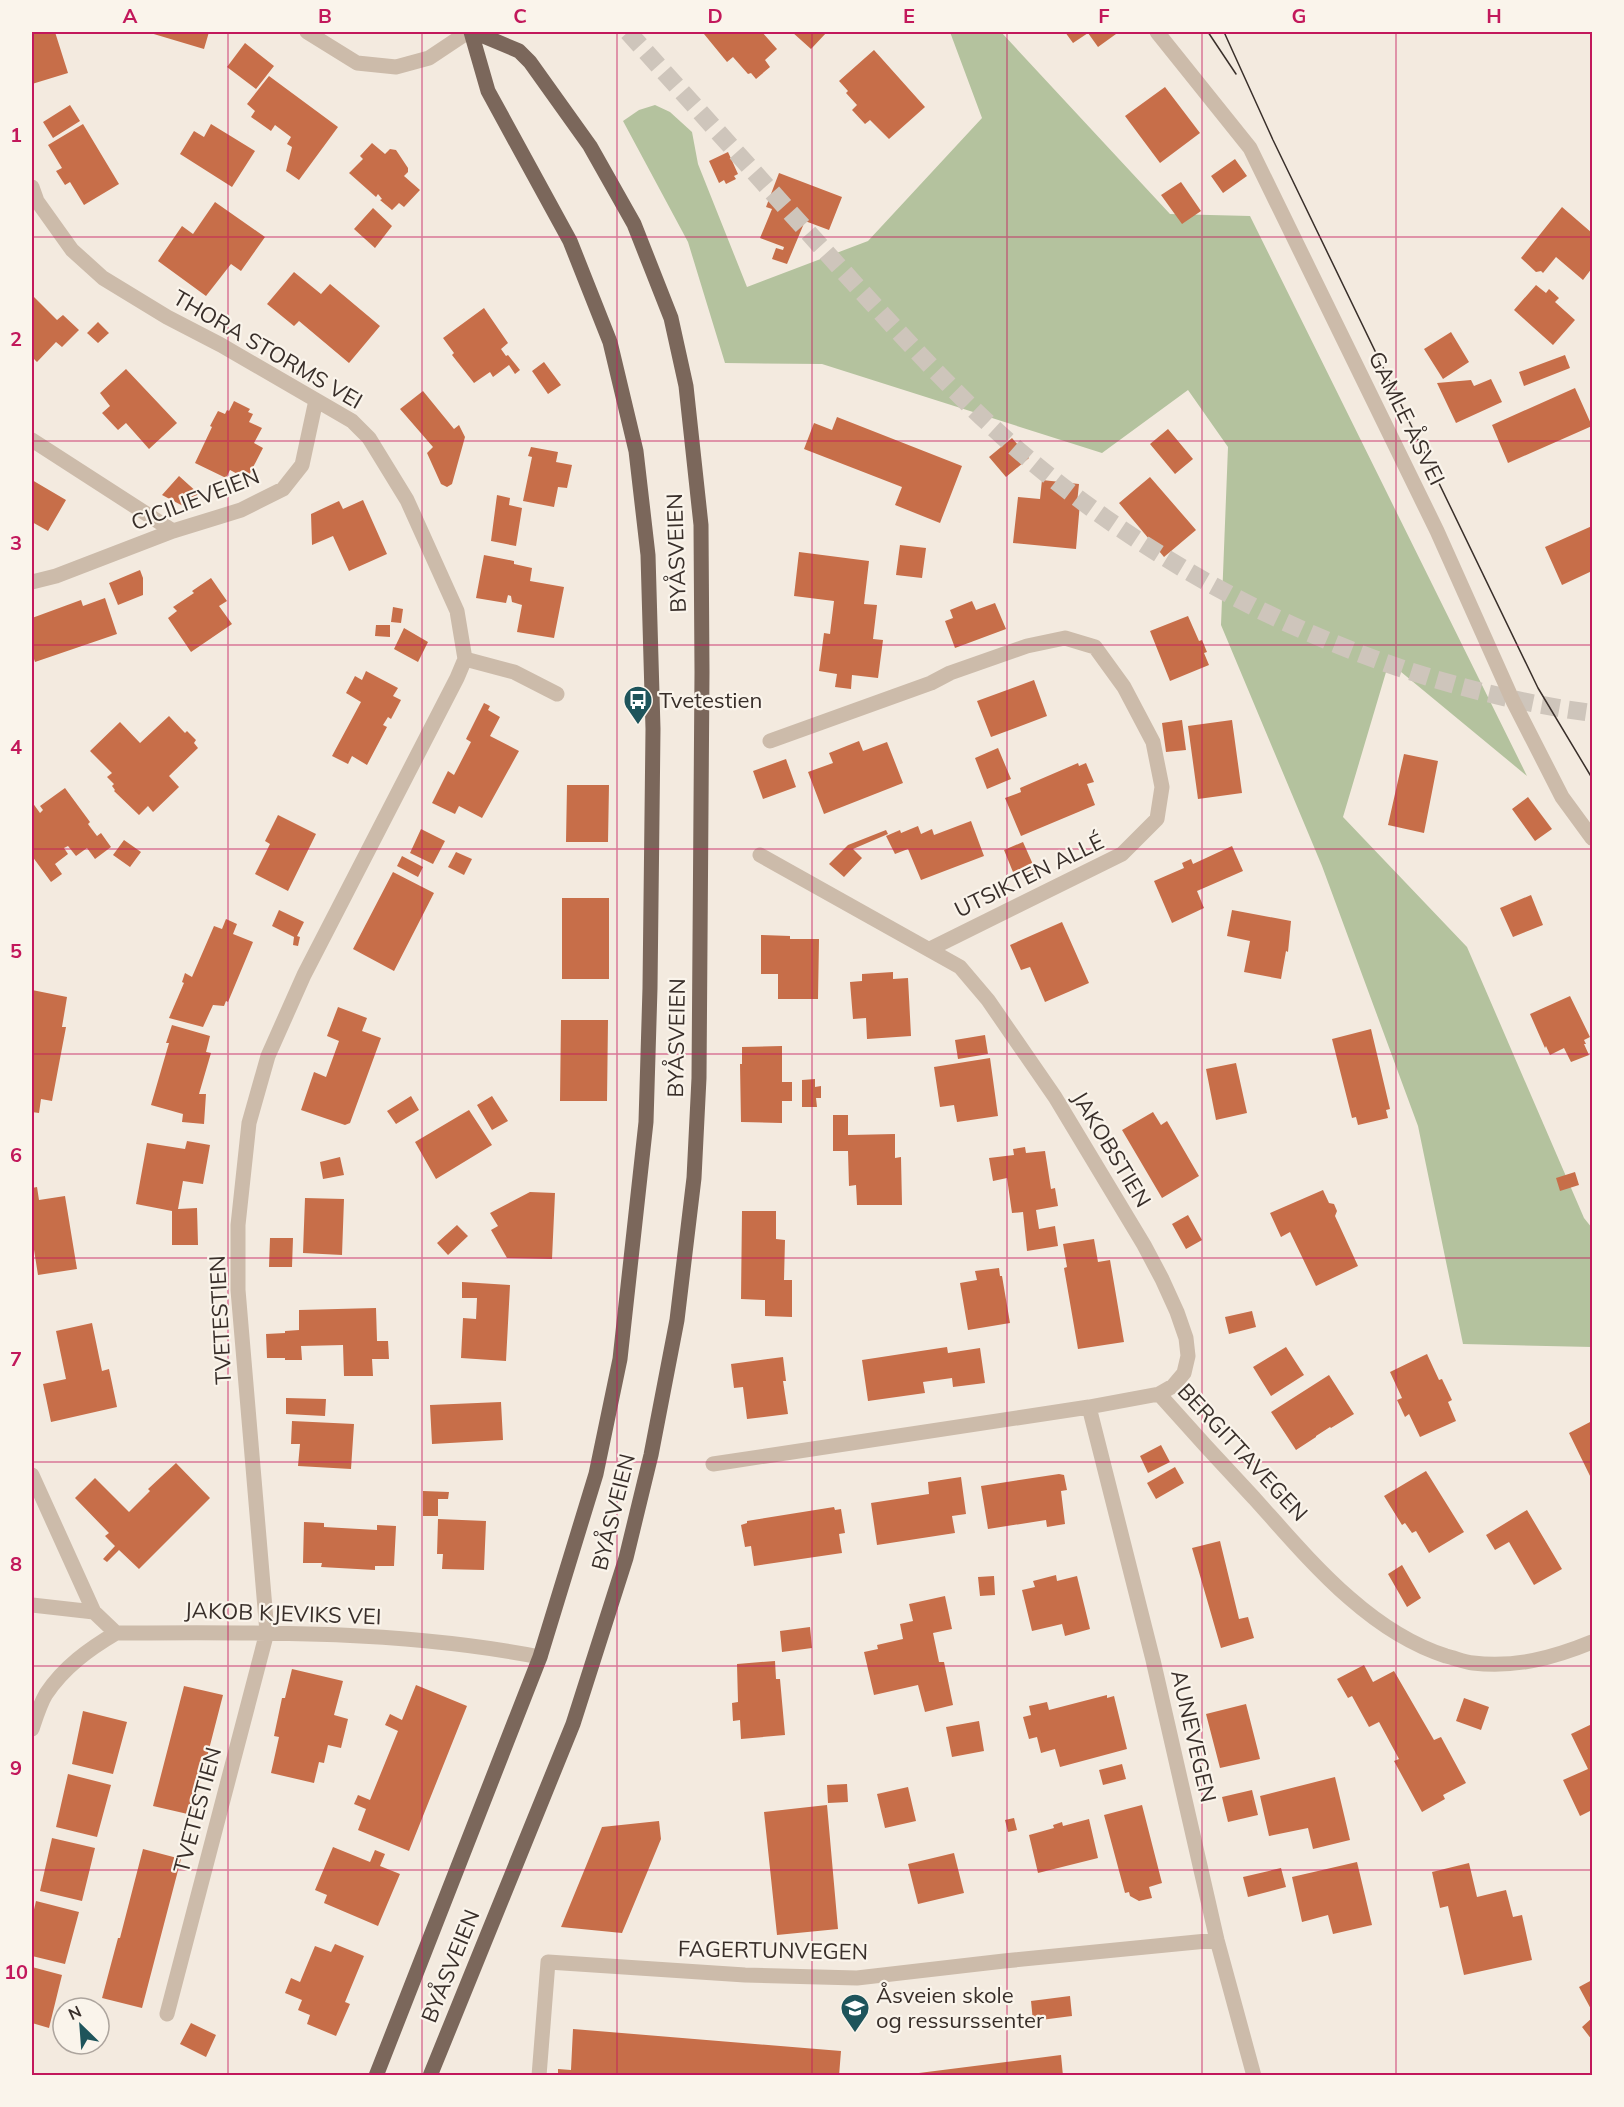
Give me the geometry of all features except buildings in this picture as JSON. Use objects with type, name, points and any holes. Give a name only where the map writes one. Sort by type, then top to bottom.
[{"type":"main road","name":"BYÅSVEIEN","points":[[376,2076],[540,1658],[596,1474],[620,1359],[645,1133],[650,988],[652,740],[648,555],[636,451],[610,342],[570,241],[488,91],[471,32]]},
{"type":"main road","name":"BYÅSVEIEN","points":[[430,2076],[573,1724],[626,1558],[651,1455],[677,1320],[694,1178],[699,1078],[701,525],[686,386],[671,318],[638,234],[590,146],[530,62],[519,51],[471,32]]},
{"type":"street","points":[[308,32],[357,63],[396,67],[429,58],[471,32]]},
{"type":"street","name":"GAMLE ÅSVEI","points":[[1157,32],[1250,148],[1437,531],[1513,701],[1562,797],[1593,838]]},
{"type":"street","name":"THORA STORMS VEI","points":[[32,187],[37,201],[72,250],[103,278],[167,317],[352,421],[369,438],[407,500],[457,611],[465,659]]},
{"type":"street","name":"CICILIEVEIEN","points":[[32,582],[56,576],[173,531],[242,510],[283,489],[302,465],[316,400]]},
{"type":"street","points":[[32,440],[173,531]]},
{"type":"street","name":"UTSIKTEN ALLÉ","points":[[770,741],[1027,646],[1065,638],[1095,647],[1124,687],[1153,742],[1162,787],[1156,819],[1122,854],[930,949]]},
{"type":"street","points":[[465,659],[514,672],[557,694]]},
{"type":"street","name":"TVETESTIEN","points":[[167,2014],[267,1632],[238,1290],[238,1225],[249,1123],[268,1056],[304,975],[452,689],[465,659]]},
{"type":"street","points":[[760,855],[930,949]]},
{"type":"street","name":"JAKOBSTIEN","points":[[930,949],[960,967],[988,1000],[1055,1097],[1162,1278],[1186,1338],[1188,1356],[1184,1372],[1173,1386],[1159,1394]]},
{"type":"street","name":"BERGITTAVEGEN","points":[[712,1464],[1089,1407],[1159,1394],[1333,1582],[1368,1613],[1402,1636],[1432,1651],[1470,1663],[1508,1665],[1538,1661],[1593,1642]]},
{"type":"street","name":"AUNEVEGEN","points":[[1089,1407],[1153,1660],[1217,1940],[1254,2076]]},
{"type":"street","points":[[32,1475],[94,1612],[117,1633],[89,1649],[65,1670],[45,1696],[32,1728]]},
{"type":"street","points":[[32,1605],[94,1612]]},
{"type":"street","name":"JAKOB KJEVIKS VEI","points":[[117,1633],[267,1632],[428,1640],[540,1658]]},
{"type":"street","name":"FAGERTUNVEGEN","points":[[539,2076],[548,1962],[745,1975],[857,1978],[1217,1940]]},
{"type":"green space","points":[[950,32],[1001,32],[1170,214],[1250,216],[1527,776],[1389,662],[1343,817],[1467,947],[1584,1218],[1592,1228],[1592,1347],[1463,1344],[1418,1126],[1322,866],[1221,625],[1228,447],[1188,390],[1102,453],[822,364],[725,363],[688,242],[623,121],[639,110],[655,105],[670,112],[692,132],[698,164],[747,287],[868,241],[982,118]]},
{"type":"tunnel","points":[[628,32],[932,368],[1018,450],[1080,500],[1146,545],[1215,586],[1287,623],[1361,654],[1437,680],[1514,699],[1592,713]]},
{"type":"tram line","points":[[1208,32],[1236,74]]},
{"type":"tram line","points":[[1224,32],[1273,140],[1538,688],[1592,778]]},
{"type":"place","name":"Tvetestien","points":[[638,726]]},
{"type":"place","name":"Åsveien skole og ressurssenter","points":[[855,2034]]}]
